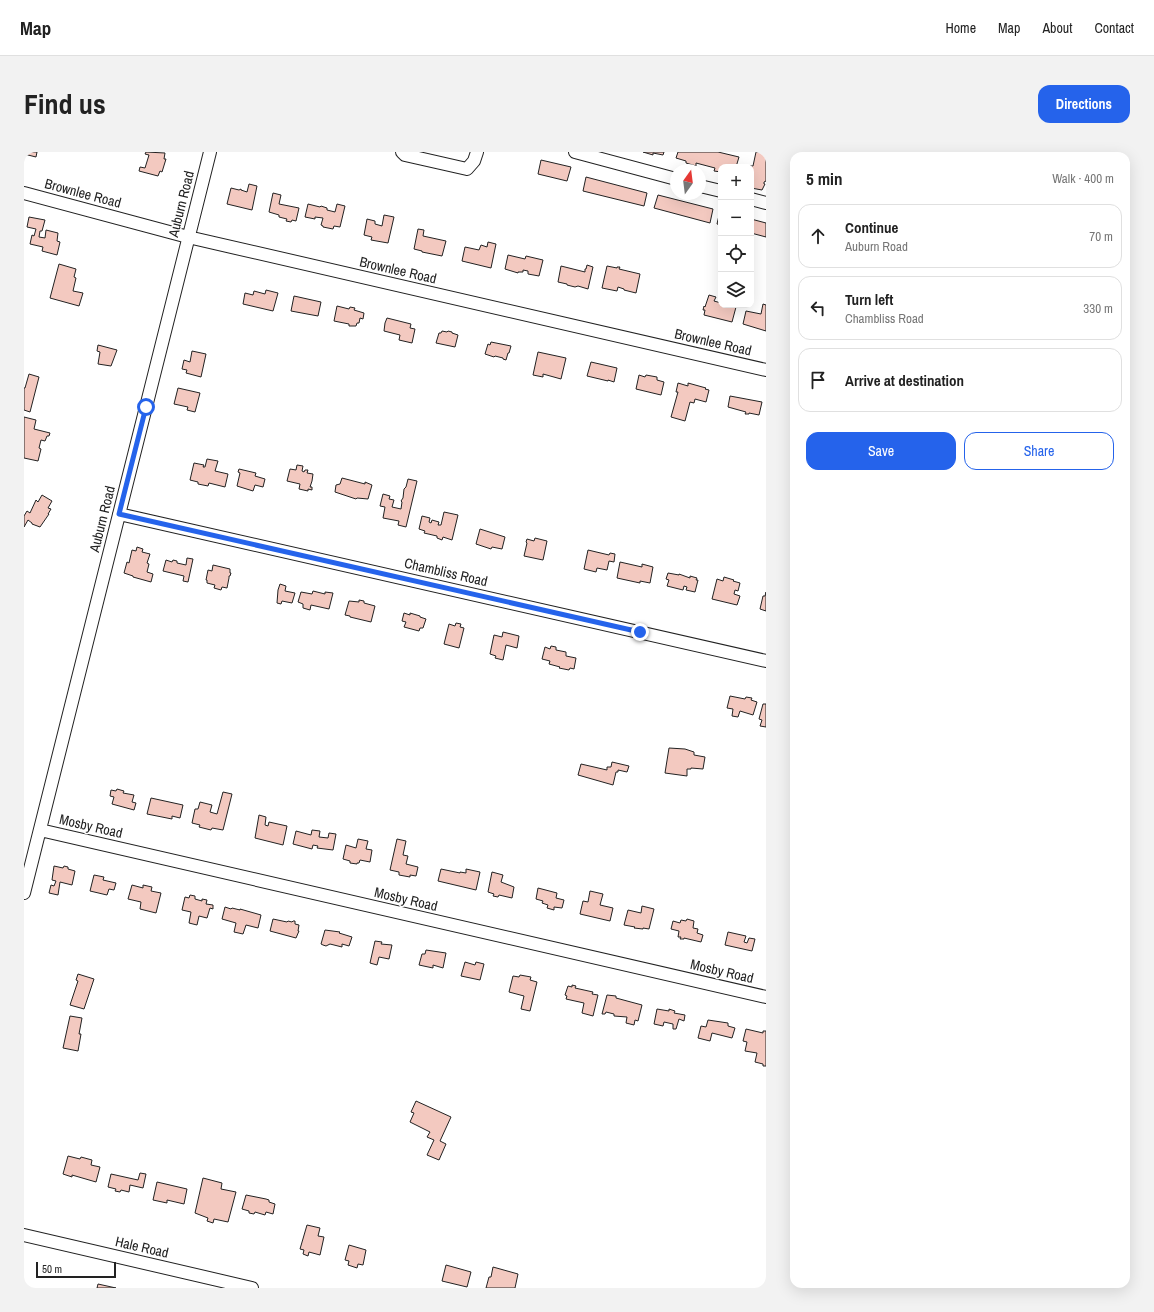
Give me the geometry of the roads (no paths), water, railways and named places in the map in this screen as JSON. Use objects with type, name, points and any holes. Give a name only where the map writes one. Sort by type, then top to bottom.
[{"type":"street","name":"Auburn Road","points":[[24,893],[210,152]]},
{"type":"street","points":[[402,152],[405,155],[467,169],[474,162],[477,152]]},
{"type":"street","points":[[575,152],[670,177]]},
{"type":"street","points":[[706,187],[718,190]]},
{"type":"street","name":"Brownlee Road","points":[[24,192],[188,237],[766,370]]},
{"type":"street","points":[[754,200],[766,203]]},
{"type":"street","name":"Chambliss Road","points":[[119,514],[766,661]]},
{"type":"street","name":"Mosby Road","points":[[40,830],[766,997]]},
{"type":"street","name":"Hale Road","points":[[24,1235],[252,1288]]}]
